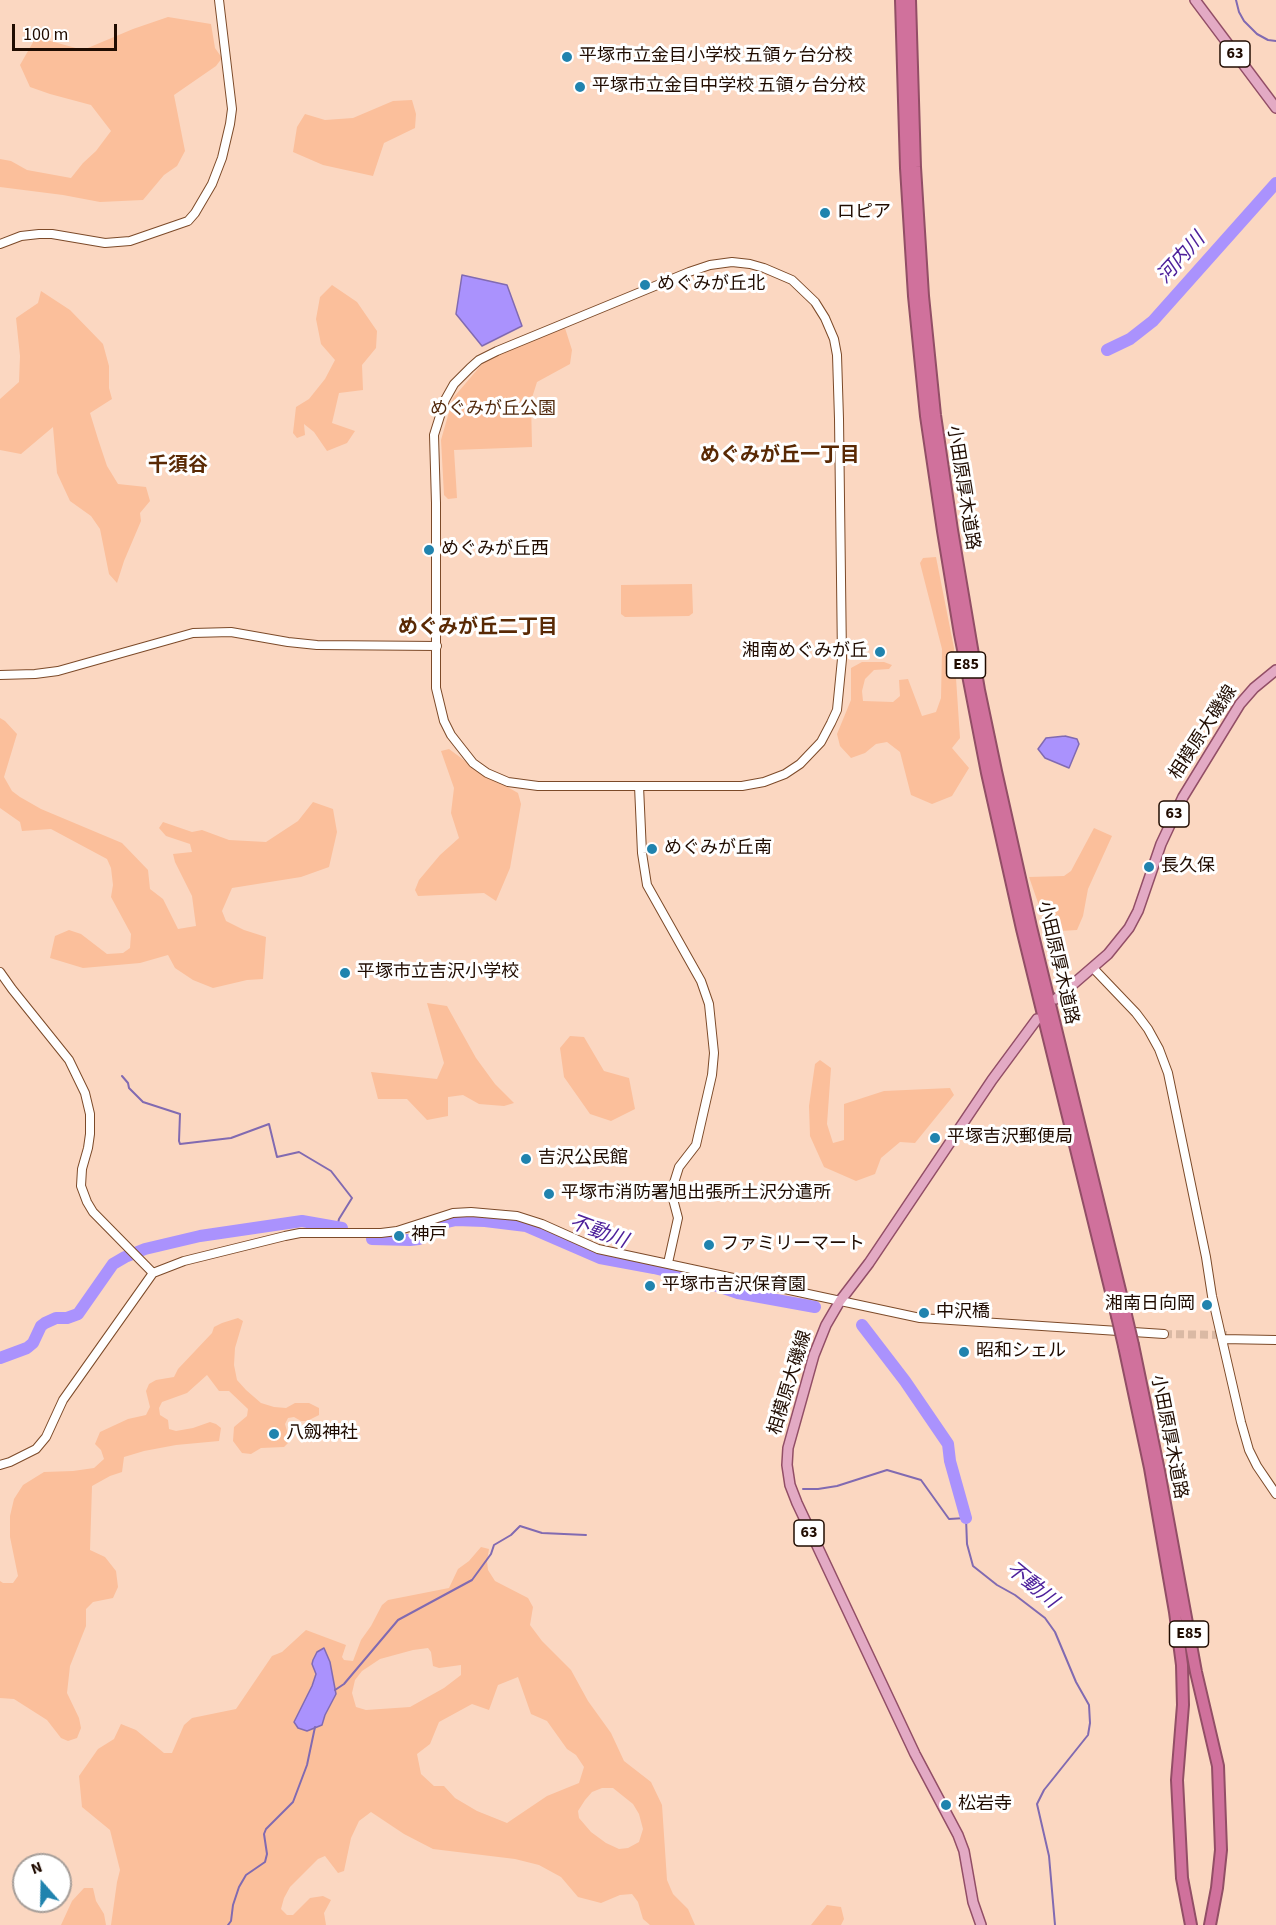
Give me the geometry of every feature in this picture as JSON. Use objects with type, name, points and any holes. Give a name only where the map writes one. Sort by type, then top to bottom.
[{"type":"highway","name":"小田原厚木道路","points":[[901,0],[905,144],[914,296],[926,416],[960,634],[987,773],[1028,951],[1122,1316]]},
{"type":"highway","name":"小田原厚木道路","points":[[910,0],[915,167],[923,296],[935,415],[951,530],[979,690],[1006,816],[1122,1316],[1175,1612],[1182,1665],[1183,1705],[1177,1780],[1182,1878],[1191,1925]]},
{"type":"highway","name":"小田原厚木道路","points":[[1128,1345],[1159,1471],[1196,1672],[1218,1766],[1221,1850],[1210,1925]]},
{"type":"main road","name":"63","points":[[1195,0],[1276,108]]},
{"type":"main road","name":"相模原大磯線","points":[[1056,999],[1093,968],[1121,939],[1138,911],[1161,844],[1188,788],[1240,704],[1254,688],[1276,670]]},
{"type":"main road","name":"相模原大磯線","points":[[981,1925],[973,1902],[964,1851],[958,1835],[905,1734],[813,1540],[790,1485],[788,1465],[791,1433],[814,1356],[826,1325],[840,1301],[869,1263],[992,1080],[1036,1019]]},
{"type":"street","points":[[0,244],[21,236],[39,234],[105,243],[129,241],[188,221],[212,184],[231,124],[232,109],[219,0]]},
{"type":"street","points":[[732,262],[750,264],[781,274],[792,280],[815,302],[834,339],[837,355],[842,659],[837,710],[821,742],[813,752],[785,774],[764,782],[742,786],[527,785],[508,782],[487,773],[473,763],[444,721],[436,688],[437,646],[434,435],[445,400],[454,384],[470,368],[479,360],[497,351],[710,265],[732,262]]},
{"type":"street","points":[[0,675],[58,671],[193,633],[231,632],[317,645],[437,646]]},
{"type":"street","points":[[639,786],[642,853],[647,885],[701,981],[709,1004],[714,1053],[712,1075],[696,1145],[679,1167],[673,1186],[673,1199],[678,1218],[668,1263]]},
{"type":"street","points":[[1093,968],[1136,1013],[1160,1049],[1168,1073],[1241,1422],[1249,1450],[1276,1494]]},
{"type":"street","points":[[0,972],[69,1060],[85,1093],[90,1114],[90,1134],[82,1169],[81,1186],[87,1202],[93,1212],[153,1273]]},
{"type":"street","points":[[0,1465],[36,1449],[46,1437],[63,1400],[153,1273],[184,1261],[300,1233],[397,1231],[453,1213],[471,1212],[517,1216],[598,1249],[920,1318],[1164,1334]]},
{"type":"street","points":[[1222,1339],[1276,1340]]},
{"type":"green space","points":[[168,17],[211,24],[215,48],[222,58],[216,66],[174,95],[185,151],[177,166],[164,175],[143,200],[100,202],[0,187],[0,159],[11,161],[27,170],[71,178],[111,131],[91,105],[30,87],[20,65],[36,37],[83,50]]},
{"type":"green space","points":[[412,100],[416,114],[415,128],[384,143],[373,176],[323,165],[293,152],[297,127],[305,114],[325,120],[353,118],[393,101]]},
{"type":"green space","points":[[332,285],[357,302],[377,331],[376,348],[362,365],[363,390],[339,393],[332,423],[355,431],[347,443],[327,451],[314,432],[304,424],[305,435],[297,438],[293,433],[296,407],[309,399],[325,379],[335,360],[321,344],[316,319],[320,297]]},
{"type":"green space","points":[[41,291],[70,310],[103,344],[109,366],[109,388],[112,399],[90,413],[107,466],[118,484],[146,487],[150,501],[140,513],[141,521],[117,583],[109,574],[100,529],[91,516],[70,501],[57,473],[53,427],[21,454],[0,450],[0,399],[19,382],[20,356],[16,318],[38,303]]},
{"type":"green space","name":"めぐみが丘公園","points":[[565,328],[572,350],[570,364],[537,382],[531,401],[532,447],[454,450],[457,498],[448,499],[444,495],[441,440],[453,398],[483,363]]},
{"type":"green space","points":[[936,557],[954,648],[960,738],[952,748],[969,768],[952,796],[932,804],[911,795],[900,752],[887,742],[876,744],[865,753],[851,758],[840,746],[837,734],[851,700],[851,668],[862,662],[884,662],[892,665],[889,669],[874,670],[865,679],[862,691],[863,701],[893,702],[900,696],[899,680],[908,679],[922,716],[936,712],[941,698],[942,649],[920,563],[923,558]]},
{"type":"green space","points":[[692,584],[693,613],[689,616],[625,617],[621,614],[621,585]]},
{"type":"green space","points":[[0,718],[17,734],[4,777],[12,791],[41,809],[122,843],[148,870],[150,889],[163,899],[178,929],[196,926],[192,896],[173,854],[192,852],[190,844],[166,836],[159,828],[163,822],[192,832],[202,830],[229,840],[266,842],[298,821],[313,802],[333,809],[337,832],[329,867],[301,877],[232,888],[222,911],[226,921],[266,937],[263,979],[247,980],[213,988],[193,980],[175,968],[168,955],[140,963],[83,968],[50,958],[55,936],[69,930],[81,934],[107,954],[123,953],[130,948],[131,934],[111,897],[113,885],[111,868],[107,859],[51,829],[22,831],[20,822],[0,808]]},
{"type":"green space","points":[[449,749],[476,769],[518,793],[521,804],[510,868],[496,901],[484,893],[418,896],[415,890],[419,880],[440,855],[459,838],[451,813],[454,788],[441,751]]},
{"type":"green space","points":[[1094,828],[1112,836],[1088,889],[1083,916],[1077,930],[1060,931],[1044,920],[1029,877],[1064,876],[1071,871]]},
{"type":"green space","points":[[427,1003],[447,1006],[476,1058],[495,1084],[514,1103],[504,1106],[479,1104],[463,1095],[448,1097],[448,1116],[427,1120],[407,1099],[378,1099],[371,1072],[437,1079],[444,1063]]},
{"type":"green space","points":[[570,1036],[584,1037],[604,1071],[629,1078],[635,1109],[611,1121],[590,1114],[564,1077],[560,1048]]},
{"type":"green space","points":[[820,1060],[831,1068],[827,1124],[833,1143],[844,1140],[844,1104],[884,1091],[950,1088],[954,1095],[915,1143],[900,1142],[881,1158],[875,1174],[856,1181],[824,1167],[810,1136],[809,1106],[815,1064]]},
{"type":"green space","points":[[238,1318],[243,1321],[235,1348],[234,1365],[237,1380],[261,1403],[286,1408],[295,1403],[309,1403],[319,1408],[319,1415],[307,1421],[294,1417],[288,1418],[285,1424],[290,1441],[284,1447],[261,1448],[251,1454],[242,1453],[233,1441],[234,1427],[247,1416],[248,1409],[229,1391],[219,1391],[207,1375],[187,1393],[162,1402],[159,1408],[160,1415],[168,1420],[169,1429],[176,1431],[210,1422],[216,1424],[221,1428],[219,1441],[176,1445],[124,1457],[122,1472],[92,1486],[90,1550],[105,1557],[116,1571],[118,1587],[113,1598],[93,1602],[86,1609],[86,1626],[70,1666],[67,1693],[79,1718],[81,1728],[77,1738],[68,1741],[61,1738],[47,1720],[14,1699],[0,1698],[0,1581],[13,1583],[18,1576],[10,1537],[10,1516],[14,1499],[23,1485],[44,1472],[94,1468],[104,1459],[101,1450],[95,1444],[100,1432],[128,1419],[146,1415],[150,1407],[146,1391],[149,1384],[156,1380],[174,1377],[178,1369],[212,1333],[214,1327]]},
{"type":"green space","points":[[481,1547],[489,1549],[488,1570],[495,1581],[528,1598],[533,1607],[530,1625],[542,1641],[571,1670],[588,1701],[611,1733],[624,1761],[651,1782],[662,1805],[667,1880],[673,1894],[688,1909],[695,1925],[650,1925],[643,1919],[638,1902],[632,1894],[620,1895],[601,1903],[578,1897],[561,1877],[539,1865],[515,1859],[433,1849],[404,1834],[371,1812],[359,1821],[351,1838],[344,1871],[338,1873],[325,1856],[318,1859],[290,1887],[284,1898],[281,1909],[287,1915],[293,1915],[310,1898],[323,1896],[331,1900],[324,1913],[326,1925],[111,1925],[120,1870],[110,1830],[82,1807],[79,1776],[98,1749],[114,1739],[121,1724],[136,1730],[164,1753],[172,1753],[184,1725],[192,1718],[236,1709],[272,1656],[282,1652],[306,1630],[346,1645],[342,1657],[344,1660],[353,1661],[361,1640],[382,1605],[388,1600],[449,1588],[458,1569],[469,1561]],"holes":[[[428,1648],[431,1652],[433,1666],[439,1668],[461,1665],[461,1675],[444,1688],[410,1707],[366,1710],[356,1707],[352,1693],[355,1680],[362,1671],[380,1659]],[[325,1651],[330,1662],[336,1694],[322,1725],[294,1721],[312,1686],[316,1674],[312,1664],[317,1652]],[[518,1677],[531,1714],[547,1721],[567,1749],[576,1755],[584,1767],[579,1783],[547,1796],[507,1823],[477,1811],[455,1798],[444,1786],[434,1786],[421,1774],[417,1754],[430,1744],[439,1722],[472,1704],[489,1710],[498,1685]],[[602,1788],[613,1788],[633,1804],[639,1814],[643,1829],[639,1842],[628,1848],[619,1849],[591,1832],[579,1818],[578,1811],[592,1792]]]},
{"type":"green space","points":[[84,1888],[93,1888],[106,1925],[61,1925],[66,1913],[72,1913],[72,1901]]},
{"type":"green space","points":[[827,1905],[841,1907],[844,1919],[841,1925],[811,1925]]},
{"type":"shaded area","points":[[462,275],[507,285],[522,326],[482,346],[456,314]]},
{"type":"shaded area","points":[[1065,736],[1077,739],[1079,744],[1069,768],[1045,758],[1038,749],[1046,738]]},
{"type":"shaded area","points":[[324,1648],[330,1662],[336,1694],[322,1725],[307,1731],[298,1728],[294,1722],[316,1674],[312,1664],[313,1660],[317,1652]]},
{"type":"waterway","points":[[1236,0],[1244,21],[1257,34],[1268,40],[1276,41]]},
{"type":"waterway","name":"河内川","points":[[1107,350],[1130,339],[1153,321],[1276,183]]},
{"type":"waterway","points":[[122,1076],[129,1088],[143,1102],[180,1114],[180,1144],[231,1138],[269,1124],[277,1157],[299,1152],[331,1171],[352,1198],[339,1219],[337,1227]]},
{"type":"waterway","name":"不動川","points":[[372,1239],[419,1239],[443,1223],[456,1220],[526,1226],[600,1258],[691,1277],[738,1293],[815,1307]]},
{"type":"waterway","name":"不動川","points":[[0,1358],[27,1348],[33,1343],[41,1326],[45,1323],[56,1318],[67,1318],[78,1314],[113,1264],[145,1249],[200,1236],[302,1221],[342,1228]]},
{"type":"waterway","name":"不動川","points":[[862,1325],[905,1381],[948,1444],[950,1461],[966,1518]]},
{"type":"waterway","name":"不動川","points":[[803,1489],[837,1486],[887,1470],[921,1480],[949,1519],[966,1518],[967,1544],[973,1566],[1045,1618],[1055,1632],[1076,1682],[1089,1705],[1090,1723],[1088,1735],[1044,1790],[1037,1804],[1049,1856],[1055,1925]]},
{"type":"waterway","points":[[335,1690],[344,1684],[398,1620],[472,1580],[491,1554],[494,1545],[511,1535],[520,1526],[542,1533],[586,1535]]},
{"type":"waterway","points":[[228,1925],[239,1887],[246,1875],[265,1862],[267,1854],[264,1834],[266,1829],[293,1802],[307,1765],[315,1727]]},
{"type":"tunnel","points":[[1164,1334],[1227,1335]]},
{"type":"place","name":"平塚市立金目小学校 五領ヶ台分校","points":[[567,57]]},
{"type":"place","name":"平塚市立金目中学校 五領ヶ台分校","points":[[580,87]]},
{"type":"place","name":"ロピア","points":[[825,213]]},
{"type":"place","name":"めぐみが丘北","points":[[645,285]]},
{"type":"place","name":"めぐみが丘西","points":[[429,550]]},
{"type":"place","name":"湘南めぐみが丘","points":[[880,652]]},
{"type":"place","name":"めぐみが丘南","points":[[652,849]]},
{"type":"place","name":"長久保","points":[[1149,867]]},
{"type":"place","name":"平塚市立吉沢小学校","points":[[345,973]]},
{"type":"place","name":"平塚吉沢郵便局","points":[[935,1138]]},
{"type":"place","name":"吉沢公民館","points":[[526,1159]]},
{"type":"place","name":"平塚市消防署旭出張所土沢分遣所","points":[[549,1194]]},
{"type":"place","name":"神戸","points":[[399,1236]]},
{"type":"place","name":"ファミリーマート","points":[[709,1245]]},
{"type":"place","name":"平塚市吉沢保育園","points":[[650,1286]]},
{"type":"place","name":"湘南日向岡","points":[[1207,1305]]},
{"type":"place","name":"中沢橋","points":[[924,1313]]},
{"type":"place","name":"昭和シェル","points":[[964,1352]]},
{"type":"place","name":"八劔神社","points":[[274,1434]]},
{"type":"place","name":"松岩寺","points":[[946,1805]]},
{"type":"district","name":"めぐみが丘一丁目","points":[[780,457]]},
{"type":"district","name":"千須谷","points":[[178,467]]},
{"type":"district","name":"めぐみが丘二丁目","points":[[478,629]]}]
